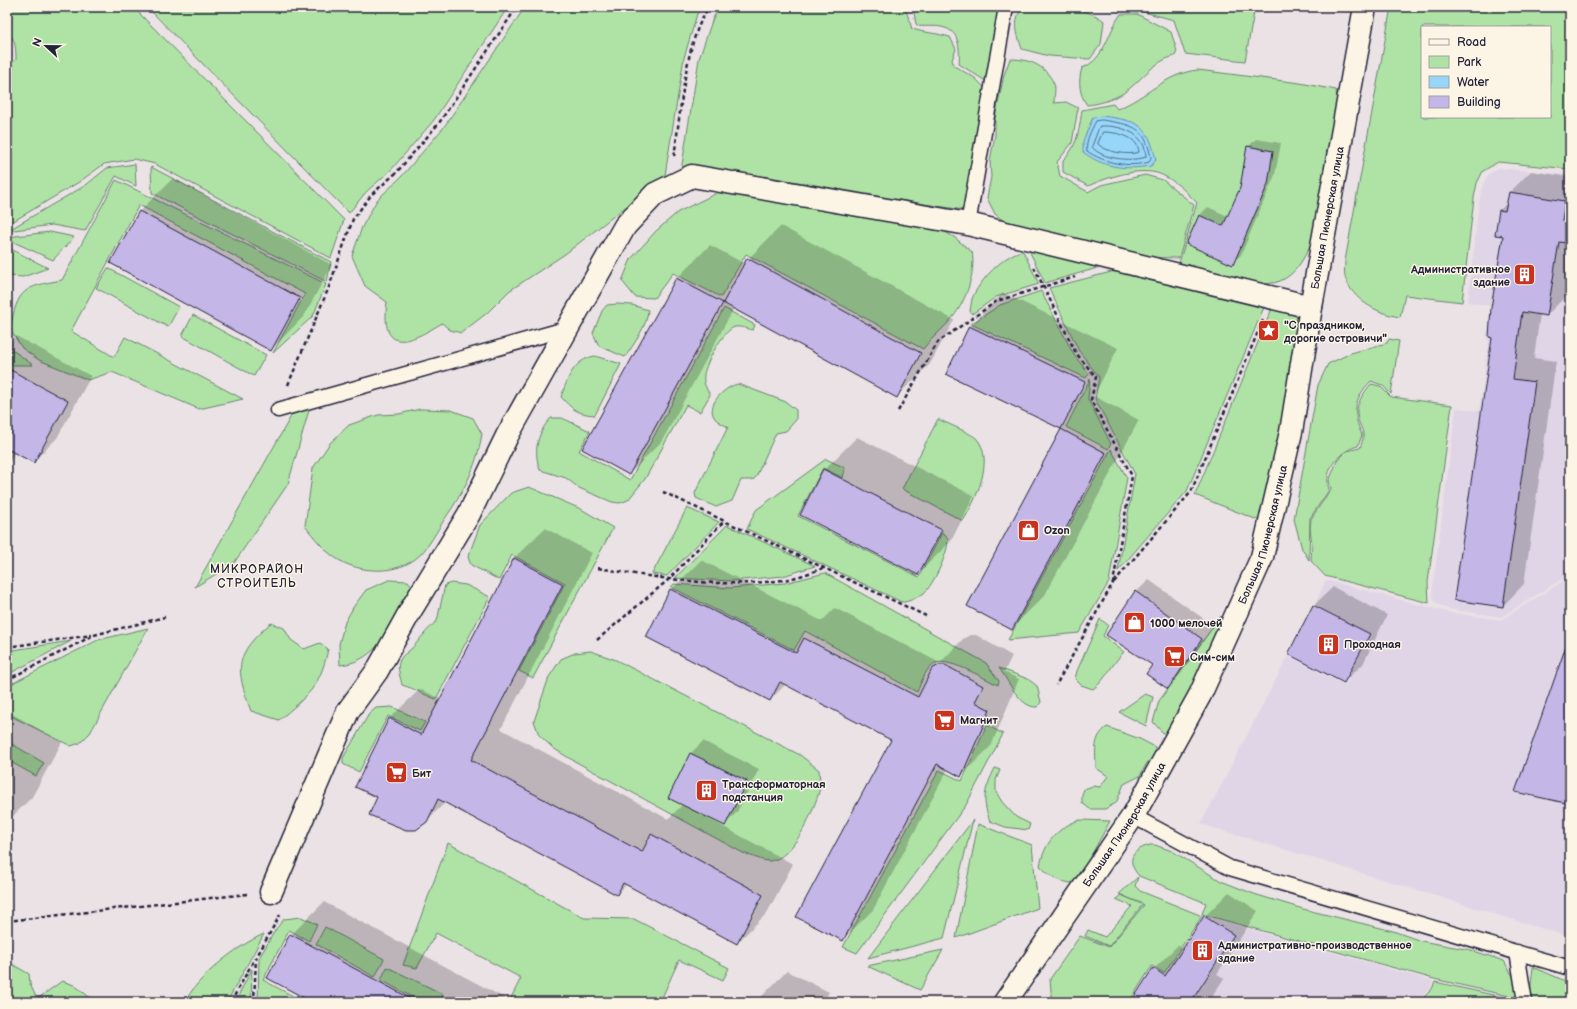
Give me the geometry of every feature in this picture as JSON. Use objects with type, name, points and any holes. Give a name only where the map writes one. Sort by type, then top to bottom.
[{"type":"street","name":"Большая Пионерская улица","points":[[1005,1002],[1133,816],[1200,695],[1262,557],[1291,432],[1311,306],[1365,7]]},
{"type":"street","points":[[271,892],[348,711],[377,671],[412,608],[469,514],[507,436],[625,226],[654,194],[692,176],[968,224],[1311,306]]},
{"type":"lane","points":[[968,224],[1006,7]]},
{"type":"lane","points":[[278,410],[569,328]]},
{"type":"lane","points":[[1133,816],[1230,868],[1570,968]]},
{"type":"lane","points":[[1517,952],[1525,1002]]},
{"type":"path","points":[[278,410],[329,287],[353,219],[372,194],[396,173],[439,123],[517,7]]},
{"type":"path","points":[[670,187],[689,57],[703,16],[709,7]]},
{"type":"path","points":[[1020,236],[1076,353],[1096,377],[1091,400],[1132,476],[1113,583]]},
{"type":"path","points":[[898,411],[938,342],[997,301],[1082,275]]},
{"type":"path","points":[[1056,685],[1113,583],[1191,492],[1272,297]]},
{"type":"path","points":[[663,492],[926,616]]},
{"type":"path","points":[[596,640],[668,580],[724,521]]},
{"type":"path","points":[[598,568],[668,580],[731,584],[784,580],[825,568]]},
{"type":"path","points":[[7,647],[94,635],[165,617]]},
{"type":"path","points":[[7,680],[94,635]]},
{"type":"path","points":[[7,921],[271,892]]},
{"type":"path","points":[[231,1002],[281,914]]},
{"type":"path","points":[[254,1002],[256,958]]},
{"type":"shaded area","points":[[1498,168],[1570,175],[1570,574],[1501,617],[1448,609],[1439,605],[1434,600],[1432,594],[1456,408],[1479,411],[1489,340],[1486,339],[1491,306],[1468,302],[1479,201],[1483,184],[1489,174]]},
{"type":"shaded area","points":[[1570,577],[1570,937],[1201,824],[1288,656],[1345,685],[1371,634],[1315,604],[1326,580],[1447,612],[1501,620]]},
{"type":"shaded area","points":[[1210,918],[1433,981],[1430,989],[1417,1002],[1201,1002],[1195,998],[1235,935]]},
{"type":"green space","points":[[7,7],[133,7],[344,220],[331,258],[155,164],[134,159],[104,164],[79,182],[7,225],[7,65],[16,60],[16,48],[14,41],[7,33]]},
{"type":"green space","points":[[147,7],[508,7],[434,120],[391,170],[366,192],[349,213]]},
{"type":"green space","points":[[525,7],[702,7],[697,14],[684,58],[664,181],[624,208],[565,254],[509,291],[487,313],[461,333],[450,330],[442,323],[419,336],[400,340],[393,338],[388,331],[386,319],[387,302],[365,286],[352,256],[362,227],[377,200],[402,176],[444,127]]},
{"type":"green space","points":[[720,7],[905,7],[912,29],[950,37],[956,49],[952,60],[954,66],[975,78],[985,88],[964,210],[695,170],[681,171],[699,59],[713,18]]},
{"type":"green space","points":[[913,7],[1000,7],[987,82],[959,64],[959,48],[954,33],[942,27],[919,26],[916,24]]},
{"type":"green space","points":[[1023,7],[1065,8],[1087,12],[1096,16],[1104,21],[1101,44],[1090,59],[1049,56],[1022,49],[1016,27],[1018,17]]},
{"type":"green space","points":[[1125,7],[1238,7],[1254,12],[1245,61],[1185,54],[1174,20]]},
{"type":"green space","points":[[1391,7],[1570,7],[1570,169],[1498,162],[1483,171],[1477,183],[1474,198],[1462,302],[1405,295],[1400,317],[1383,313],[1367,304],[1353,293],[1345,277],[1345,261]]},
{"type":"green space","points":[[1121,14],[1137,14],[1171,32],[1177,51],[1175,56],[1160,62],[1153,67],[1122,94],[1096,104],[1087,105],[1082,96],[1080,87],[1082,68],[1096,59]]},
{"type":"green space","points":[[1010,59],[1024,60],[1036,64],[1042,68],[1051,77],[1055,86],[1054,103],[1066,102],[1078,108],[1072,143],[1057,162],[1060,176],[1088,192],[1101,185],[1145,175],[1163,180],[1194,205],[1179,258],[1140,257],[1028,231],[1004,221],[995,214],[987,198],[991,177],[990,161],[995,135],[995,118],[1004,75]]},
{"type":"green space","points":[[1198,70],[1300,83],[1336,90],[1337,107],[1335,123],[1317,224],[1310,245],[1302,261],[1295,271],[1280,281],[1269,284],[1256,284],[1179,263],[1197,203],[1179,185],[1170,179],[1158,173],[1138,172],[1116,176],[1088,186],[1063,172],[1063,160],[1068,155],[1075,143],[1079,130],[1082,110],[1113,104],[1117,109],[1176,76]]},
{"type":"green space","points":[[135,164],[136,186],[116,176],[85,231],[52,225],[7,231],[86,185],[107,168]]},
{"type":"green space","points":[[151,167],[331,262],[327,282],[152,193]]},
{"type":"green space","points":[[116,180],[326,284],[313,316],[273,353],[305,294],[139,205],[71,331],[114,357],[125,337],[243,399],[199,409],[112,372],[88,380],[39,360],[22,348],[10,329],[16,305],[24,292],[39,285],[62,280]]},
{"type":"green space","points":[[723,190],[938,228],[954,237],[972,252],[973,268],[966,295],[953,317],[923,349],[746,254],[721,297],[673,273],[654,298],[635,297],[622,281],[631,259],[656,231],[678,212]]},
{"type":"green space","points":[[50,232],[74,237],[53,260],[7,239],[7,237]]},
{"type":"green space","points":[[1025,242],[1115,263],[1045,283]]},
{"type":"green space","points":[[7,247],[48,268],[23,277],[7,276]]},
{"type":"green space","points":[[1023,251],[1039,284],[996,297],[972,314],[970,311],[972,299],[975,292],[986,277],[993,269],[1008,257]]},
{"type":"green space","points":[[108,268],[179,307],[168,327],[96,288]]},
{"type":"green space","points":[[1127,268],[1267,300],[1187,491],[1118,571],[1135,474],[1095,399],[1099,377],[1079,351],[1049,288]]},
{"type":"green space","points":[[1041,291],[1074,355],[1089,374],[1086,378],[971,324],[1000,305]]},
{"type":"green space","points":[[1275,301],[1303,309],[1265,523],[1195,495]]},
{"type":"green space","points":[[607,305],[632,305],[648,310],[646,322],[636,341],[625,357],[599,346],[593,333],[602,311]]},
{"type":"green space","points":[[724,308],[755,325],[753,330],[735,327],[731,329],[721,340],[711,356],[704,375],[704,383],[710,395],[700,412],[686,405],[645,479],[628,500],[620,503],[612,502],[579,488],[566,478],[540,470],[537,449],[542,430],[551,418],[562,418],[590,431],[579,451],[630,480]]},
{"type":"green space","points":[[193,315],[266,355],[254,376],[182,336]]},
{"type":"green space","points":[[1389,339],[1399,341],[1391,394],[1382,385],[1371,381],[1358,400],[1356,413],[1362,435],[1358,446],[1351,448],[1339,457],[1334,462],[1328,475],[1329,490],[1310,518],[1309,560],[1302,549],[1294,519],[1318,385],[1328,364],[1351,353],[1387,343]]},
{"type":"green space","points":[[7,346],[33,365],[7,365]]},
{"type":"green space","points":[[595,356],[621,364],[595,415],[575,410],[561,397],[569,377],[576,366],[581,361]]},
{"type":"green space","points":[[1090,379],[1088,399],[1111,444],[1108,449],[1066,427]]},
{"type":"green space","points":[[738,384],[786,402],[796,410],[796,420],[786,431],[776,433],[756,477],[753,480],[741,480],[732,501],[716,507],[696,498],[695,493],[728,427],[718,422],[714,417],[712,412],[715,401],[718,396],[728,388]]},
{"type":"green space","points":[[1371,384],[1380,386],[1391,397],[1452,405],[1428,582],[1429,603],[1325,576],[1311,561],[1311,519],[1331,489],[1329,481],[1337,461],[1347,451],[1360,448],[1363,433],[1358,418],[1357,408],[1366,390]]},
{"type":"green space","points":[[299,402],[309,410],[288,484],[234,563],[195,587]]},
{"type":"green space","points":[[420,409],[451,410],[473,418],[482,434],[477,458],[463,490],[430,543],[420,555],[411,562],[401,567],[378,570],[354,567],[344,563],[326,550],[305,526],[313,468],[330,443],[349,425],[378,415],[399,414]]},
{"type":"green space","points":[[938,419],[975,437],[982,448],[984,469],[981,481],[973,503],[963,521],[902,489]]},
{"type":"green space","points":[[1111,449],[1127,478],[1109,582],[1079,633],[1008,640]]},
{"type":"green space","points":[[826,459],[845,468],[843,478],[823,468],[798,516],[919,577],[942,533],[947,537],[947,549],[932,583],[924,593],[902,602],[747,529],[756,510]]},
{"type":"green space","points":[[529,487],[581,509],[613,528],[533,678],[519,671],[565,583],[512,555],[499,580],[471,565],[468,557],[480,525],[511,493]]},
{"type":"green space","points":[[687,508],[719,522],[667,576],[652,574]]},
{"type":"green space","points":[[727,525],[815,566],[783,576],[731,581],[675,578]]},
{"type":"green space","points":[[825,573],[986,663],[999,681],[998,685],[955,665],[938,662],[927,670],[917,692],[805,631],[794,650],[671,587],[674,584],[731,588],[785,583]]},
{"type":"green space","points":[[389,580],[408,581],[415,590],[405,598],[393,623],[375,648],[360,659],[351,663],[340,665],[339,644],[345,622],[354,606],[366,590]]},
{"type":"green space","points":[[451,583],[466,585],[490,597],[436,699],[402,685],[399,663],[402,657],[437,621],[445,585]]},
{"type":"green space","points":[[1221,616],[1222,626],[1172,734],[1165,735],[1153,722],[1159,701]]},
{"type":"green space","points":[[1100,619],[1108,625],[1103,636],[1124,652],[1102,681],[1093,689],[1081,685],[1075,679],[1077,671]]},
{"type":"green space","points":[[271,623],[284,628],[291,640],[304,649],[320,643],[328,649],[321,673],[311,690],[279,720],[251,711],[242,683],[241,672],[241,662],[244,653],[259,634]]},
{"type":"green space","points":[[148,628],[90,733],[80,743],[71,746],[7,714],[7,686],[98,640]]},
{"type":"green space","points":[[71,641],[7,675],[7,651]]},
{"type":"green space","points":[[591,651],[616,660],[800,755],[819,770],[820,788],[813,808],[802,832],[787,852],[778,858],[769,861],[743,853],[569,758],[553,748],[539,735],[534,721],[549,677],[561,659],[575,653]]},
{"type":"green space","points":[[999,668],[1028,679],[1037,686],[1041,702],[1037,707],[1025,703],[1020,698],[1010,686]]},
{"type":"green space","points":[[1145,694],[1153,697],[1146,726],[1119,712]]},
{"type":"green space","points":[[392,707],[425,722],[420,731],[388,716],[359,772],[343,764],[343,758],[369,714],[376,708]]},
{"type":"green space","points":[[987,725],[1003,734],[966,805],[857,953],[843,947],[939,770],[962,781]]},
{"type":"green space","points":[[1107,727],[1140,739],[1155,747],[1156,756],[1147,763],[1140,776],[1124,784],[1116,803],[1105,809],[1090,809],[1082,803],[1084,789],[1093,786],[1100,787],[1108,776],[1096,768],[1097,741],[1102,731]]},
{"type":"green space","points":[[7,741],[44,763],[36,776],[7,760]]},
{"type":"green space","points":[[995,768],[1000,770],[996,780],[996,792],[1002,802],[1016,817],[1030,824],[1028,830],[1005,827],[990,821],[987,813],[985,794]]},
{"type":"green space","points":[[973,820],[944,938],[868,958]]},
{"type":"green space","points":[[1080,820],[1110,821],[1082,872],[1072,883],[1062,881],[1054,878],[1040,866],[1042,858],[1048,844],[1058,832]]},
{"type":"green space","points":[[978,824],[1032,845],[1038,908],[956,938]]},
{"type":"green space","points":[[448,843],[584,918],[634,919],[729,968],[723,980],[679,960],[660,1002],[509,1002],[521,978],[436,933],[417,968],[403,965]]},
{"type":"green space","points":[[1150,845],[1155,845],[1172,851],[1221,881],[1254,894],[1303,909],[1393,931],[1421,941],[1471,950],[1504,961],[1514,978],[1518,998],[1434,979],[1202,914],[1206,903],[1139,876],[1135,871],[1132,857],[1138,850]]},
{"type":"green space","points":[[1138,877],[1135,886],[1140,891],[1202,916],[1164,973],[1152,966],[1129,1002],[1052,1002],[1050,979],[1080,936],[1109,947],[1144,905],[1119,894]]},
{"type":"green space","points":[[1121,895],[1143,904],[1109,946],[1085,936],[1088,930],[1105,937],[1132,906],[1116,899]]},
{"type":"green space","points":[[301,917],[317,924],[309,941],[289,930],[263,980],[304,1002],[258,1002],[259,958],[276,929],[284,919]]},
{"type":"green space","points":[[325,927],[384,959],[375,977],[316,944]]},
{"type":"green space","points":[[264,934],[227,1002],[185,1002],[191,992],[208,972],[242,946]]},
{"type":"green space","points":[[943,950],[920,990],[867,966]]},
{"type":"green space","points":[[7,961],[29,974],[30,984],[37,999],[62,981],[74,985],[92,999],[91,1002],[7,1002]]},
{"type":"green space","points":[[387,967],[443,994],[439,1002],[421,1002],[381,980]]},
{"type":"green space","points":[[1533,967],[1570,983],[1570,1002],[1529,1002]]},
{"type":"green space","points":[[252,969],[251,1002],[235,1002]]},
{"type":"green space","points":[[1435,982],[1511,999],[1509,1002],[1419,1002],[1432,989]]},
{"type":"water","points":[[1102,116],[1132,122],[1145,131],[1153,147],[1156,160],[1151,166],[1124,168],[1107,165],[1083,152],[1083,141],[1093,117]]},
{"type":"building","points":[[1247,146],[1273,151],[1268,184],[1233,265],[1186,244],[1199,215],[1223,226],[1240,188]]},
{"type":"building","points":[[1509,192],[1565,201],[1562,220],[1570,222],[1567,243],[1559,242],[1547,316],[1522,312],[1513,379],[1535,382],[1503,607],[1454,600],[1492,338],[1489,337],[1491,308],[1503,236],[1495,235],[1499,210],[1505,211]]},
{"type":"building","points":[[139,211],[300,298],[271,351],[110,263]]},
{"type":"building","points":[[747,258],[921,353],[897,398],[723,303]]},
{"type":"building","points":[[676,278],[723,303],[629,475],[582,449]]},
{"type":"building","points":[[969,326],[1085,382],[1061,429],[946,374]]},
{"type":"building","points":[[7,368],[68,401],[34,463],[7,449]]},
{"type":"building","points":[[1061,429],[1106,453],[1012,630],[967,606]]},
{"type":"building","points":[[823,469],[942,530],[918,575],[800,515]]},
{"type":"building","points":[[514,558],[563,584],[471,760],[642,852],[651,834],[763,895],[737,944],[623,883],[617,895],[438,799],[427,822],[416,830],[406,830],[369,815],[377,797],[355,787],[389,718],[421,735]]},
{"type":"building","points":[[670,589],[796,653],[804,638],[918,697],[932,669],[939,665],[945,665],[983,686],[975,702],[990,710],[961,777],[937,764],[843,941],[796,917],[891,740],[780,682],[770,701],[646,637]]},
{"type":"building","points":[[1135,591],[1202,639],[1168,689],[1146,674],[1152,665],[1106,635]]},
{"type":"building","name":"Проходная","points":[[1313,605],[1370,634],[1344,683],[1288,654]]},
{"type":"building","points":[[1567,643],[1570,644],[1570,804],[1515,792]]},
{"type":"building","name":"Трансформаторная подстанция","points":[[690,753],[747,781],[725,826],[668,798]]},
{"type":"building","name":"Административно-производственное здание","points":[[1204,916],[1234,935],[1191,1002],[1131,1002],[1153,968],[1165,976]]},
{"type":"building","points":[[290,934],[417,1002],[312,1002],[267,978]]},
{"type":"place","name":"Административное здание","points":[[1525,275]]},
{"type":"place","name":"\"С праздником, дорогие островичи\"","points":[[1269,331]]},
{"type":"place","name":"Ozon","points":[[1029,530]]},
{"type":"place","name":"1000 мелочей","points":[[1134,623]]},
{"type":"place","name":"Проходная","points":[[1329,644]]},
{"type":"place","name":"Сим-сим","points":[[1175,657]]},
{"type":"place","name":"Магнит","points":[[945,720]]},
{"type":"place","name":"Бит","points":[[396,773]]},
{"type":"place","name":"Трансформаторная подстанция","points":[[707,790]]},
{"type":"place","name":"Административно-производственное здание","points":[[1202,951]]},
{"type":"district","name":"МИКРОРАЙОН СТРОИТЕЛЬ","points":[[257,576]]}]
